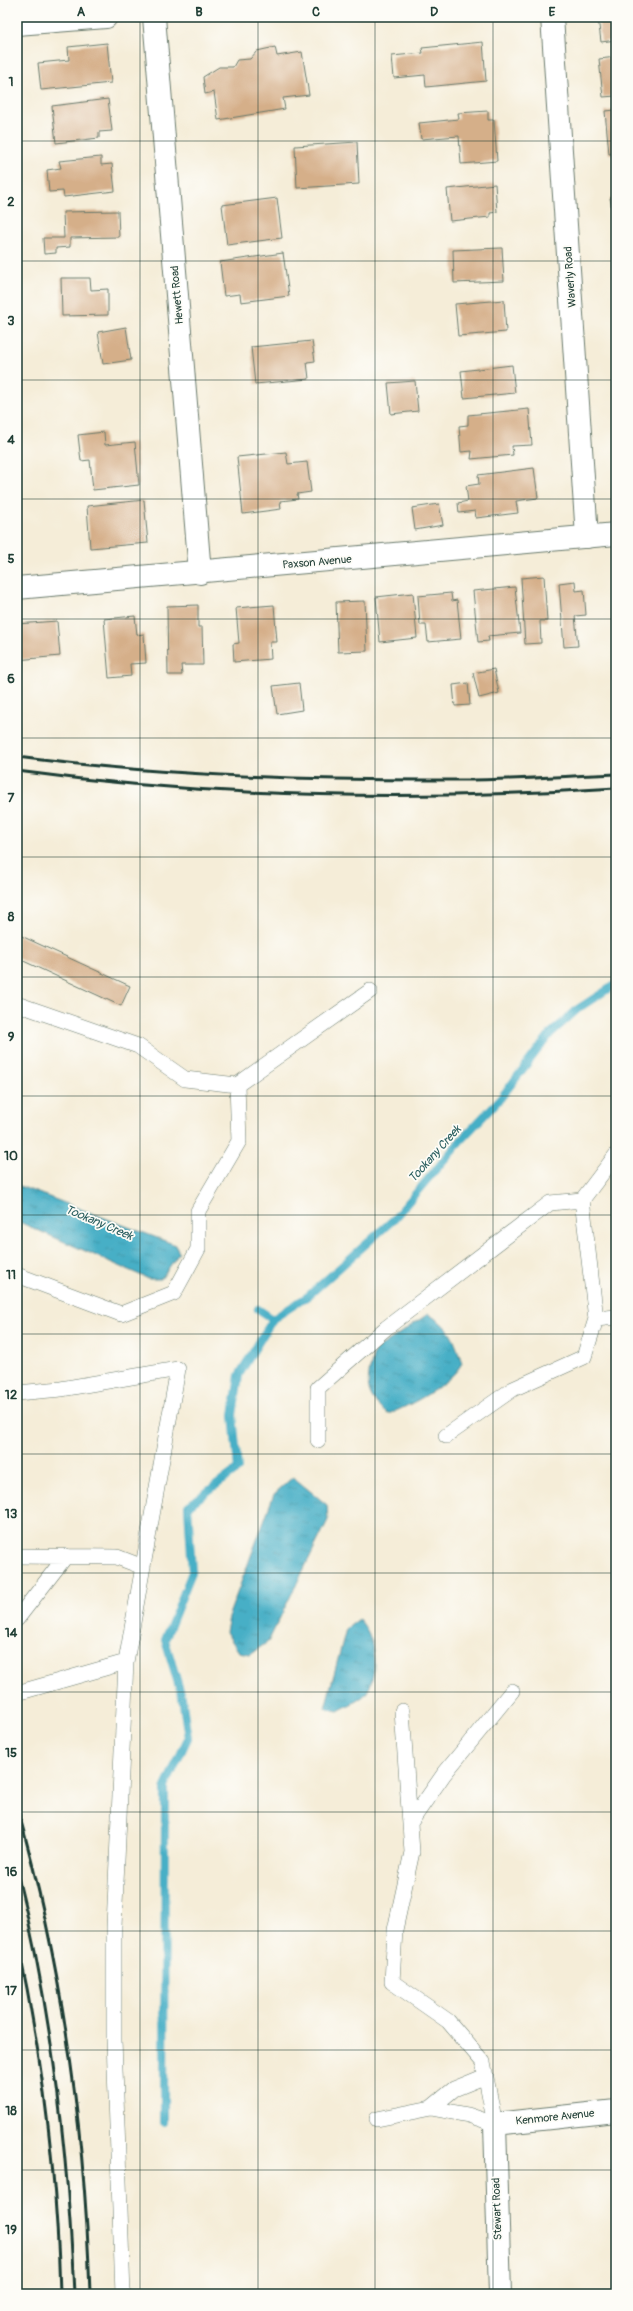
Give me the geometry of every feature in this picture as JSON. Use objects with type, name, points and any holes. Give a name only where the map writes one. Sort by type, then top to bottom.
[{"type":"street","points":[[17,24],[106,17]]},
{"type":"street","name":"Hewett Road","points":[[154,17],[200,573]]},
{"type":"street","name":"Waverly Road","points":[[552,17],[587,537]]},
{"type":"street","name":"Paxson Avenue","points":[[17,588],[200,573],[616,534]]},
{"type":"street","name":"Kenmore Avenue","points":[[495,2124],[616,2111]]},
{"type":"street","name":"Stewart Road","points":[[495,2124],[500,2294]]},
{"type":"lane","points":[[17,1004],[138,1046],[185,1080],[237,1085],[370,991]]},
{"type":"lane","points":[[17,1275],[121,1314],[174,1294],[198,1249],[198,1211],[239,1141],[237,1085]]},
{"type":"lane","points":[[446,1436],[513,1389],[584,1357],[596,1319],[582,1200],[616,1155]]},
{"type":"lane","points":[[318,1440],[318,1388],[386,1328],[550,1203],[582,1200]]},
{"type":"lane","points":[[596,1319],[616,1317]]},
{"type":"lane","points":[[17,1393],[61,1389],[178,1370],[126,1662],[114,1927],[114,2040],[123,2294]]},
{"type":"lane","points":[[17,1556],[117,1557],[143,1567]]},
{"type":"lane","points":[[17,1618],[66,1556]]},
{"type":"lane","points":[[17,1692],[126,1662]]},
{"type":"lane","points":[[410,1823],[444,1774],[512,1691]]},
{"type":"lane","points":[[377,2120],[430,2108],[468,2115],[495,2124],[483,2062],[448,2021],[392,1982],[395,1930],[412,1852],[402,1711]]},
{"type":"lane","points":[[430,2108],[454,2089],[486,2076]]},
{"type":"water","points":[[17,1185],[176,1245],[179,1253],[161,1279],[149,1279],[17,1221]]},
{"type":"water","points":[[428,1314],[442,1324],[451,1334],[462,1363],[457,1371],[440,1386],[407,1406],[388,1414],[373,1399],[368,1385],[368,1377],[375,1350]]},
{"type":"water","points":[[293,1477],[327,1505],[328,1520],[268,1642],[250,1654],[239,1652],[226,1632],[230,1612],[274,1494]]},
{"type":"water","points":[[359,1619],[369,1635],[374,1654],[371,1684],[365,1695],[354,1703],[338,1711],[325,1708],[346,1629]]},
{"type":"building","points":[[598,17],[616,17],[616,40],[601,42]]},
{"type":"building","points":[[483,42],[486,81],[426,87],[425,75],[394,78],[392,56],[423,53],[422,48]]},
{"type":"building","points":[[107,43],[111,83],[41,90],[38,63],[69,60],[68,47]]},
{"type":"building","points":[[275,47],[277,56],[302,52],[309,95],[283,98],[285,109],[218,120],[214,92],[205,94],[203,77],[219,67],[233,67],[237,60],[250,59],[257,51]]},
{"type":"building","points":[[616,57],[616,96],[603,97],[599,59]]},
{"type":"building","points":[[108,99],[112,131],[99,132],[99,138],[56,143],[52,106]]},
{"type":"building","points":[[616,110],[616,153],[609,154],[605,111]]},
{"type":"building","points":[[488,111],[488,120],[494,120],[497,161],[461,164],[459,136],[421,139],[419,123],[459,119],[458,113]]},
{"type":"building","points":[[357,142],[359,184],[297,188],[295,146]]},
{"type":"building","points":[[101,157],[101,165],[112,164],[115,191],[64,197],[63,191],[49,192],[47,170],[61,168],[59,161]]},
{"type":"building","points":[[495,184],[497,212],[490,213],[490,217],[450,221],[447,189]]},
{"type":"building","points":[[616,197],[616,210],[612,211],[610,198]]},
{"type":"building","points":[[277,198],[282,238],[227,245],[222,205]]},
{"type":"building","points":[[118,211],[119,237],[70,238],[70,247],[56,248],[56,253],[44,254],[43,238],[64,238],[63,212]]},
{"type":"building","points":[[502,248],[504,281],[454,283],[453,250]]},
{"type":"building","points":[[283,253],[289,296],[241,302],[240,294],[224,296],[220,262]]},
{"type":"building","points":[[61,278],[90,278],[91,290],[108,289],[108,315],[62,316]]},
{"type":"building","points":[[504,300],[506,332],[458,336],[455,304]]},
{"type":"building","points":[[126,327],[131,360],[103,364],[98,332]]},
{"type":"building","points":[[312,341],[315,361],[307,362],[309,379],[255,384],[251,347]]},
{"type":"building","points":[[512,365],[515,393],[464,398],[461,371]]},
{"type":"building","points":[[415,381],[418,411],[391,414],[388,383]]},
{"type":"building","points":[[529,409],[532,445],[512,446],[513,455],[471,459],[472,451],[461,452],[459,426],[468,425],[468,415]]},
{"type":"building","points":[[104,432],[105,445],[135,442],[139,485],[93,490],[90,460],[81,461],[78,435]]},
{"type":"building","points":[[286,452],[288,464],[307,462],[311,492],[297,494],[298,499],[280,501],[281,509],[243,514],[237,457]]},
{"type":"building","points":[[534,468],[538,498],[516,501],[518,513],[476,518],[475,511],[459,513],[458,503],[468,501],[466,486],[479,484],[478,475]]},
{"type":"building","points":[[144,500],[148,543],[90,548],[87,506]]},
{"type":"building","points":[[439,504],[443,525],[415,530],[412,508]]},
{"type":"building","points":[[544,576],[547,621],[540,621],[541,643],[525,644],[521,578]]},
{"type":"building","points":[[575,581],[576,591],[584,590],[586,615],[575,616],[578,646],[564,647],[559,583]]},
{"type":"building","points":[[515,587],[520,633],[488,636],[489,641],[478,642],[473,591]]},
{"type":"building","points":[[413,593],[417,638],[380,642],[376,597]]},
{"type":"building","points":[[451,593],[452,601],[457,600],[461,639],[428,642],[426,625],[420,625],[418,596]]},
{"type":"building","points":[[365,601],[367,651],[338,652],[336,602]]},
{"type":"building","points":[[198,605],[198,627],[202,627],[203,665],[181,665],[182,675],[168,675],[167,606]]},
{"type":"building","points":[[274,605],[277,642],[270,642],[271,659],[234,662],[233,644],[239,643],[236,608]]},
{"type":"building","points":[[135,616],[137,635],[144,634],[146,663],[130,664],[131,676],[109,678],[104,619]]},
{"type":"building","points":[[57,621],[60,656],[17,660],[17,624]]},
{"type":"building","points":[[494,669],[499,693],[479,698],[473,673]]},
{"type":"building","points":[[299,683],[302,710],[277,714],[273,686]]},
{"type":"building","points":[[468,683],[470,705],[455,706],[453,685]]},
{"type":"building","points":[[17,934],[130,986],[121,1006],[17,958]]},
{"type":"waterway","name":"Tookany Creek","points":[[258,1309],[273,1319],[308,1296],[393,1220],[461,1140],[500,1099],[550,1034],[579,1008],[616,984]]},
{"type":"waterway","points":[[164,2122],[165,1787],[188,1738],[182,1697],[165,1640],[192,1572],[188,1506],[238,1469],[233,1415],[239,1375],[273,1319]]},
{"type":"railway","points":[[17,757],[128,769],[183,773],[351,780],[481,780],[616,774]]},
{"type":"railway","points":[[17,771],[91,780],[241,792],[466,795],[616,788]]},
{"type":"railway","points":[[17,1807],[33,1867],[59,1987],[77,2110],[83,2171],[90,2294]]},
{"type":"railway","points":[[17,1873],[40,1977],[49,2029],[63,2135],[74,2294]]},
{"type":"railway","points":[[17,1939],[34,2027],[47,2115],[56,2205],[60,2294]]}]
